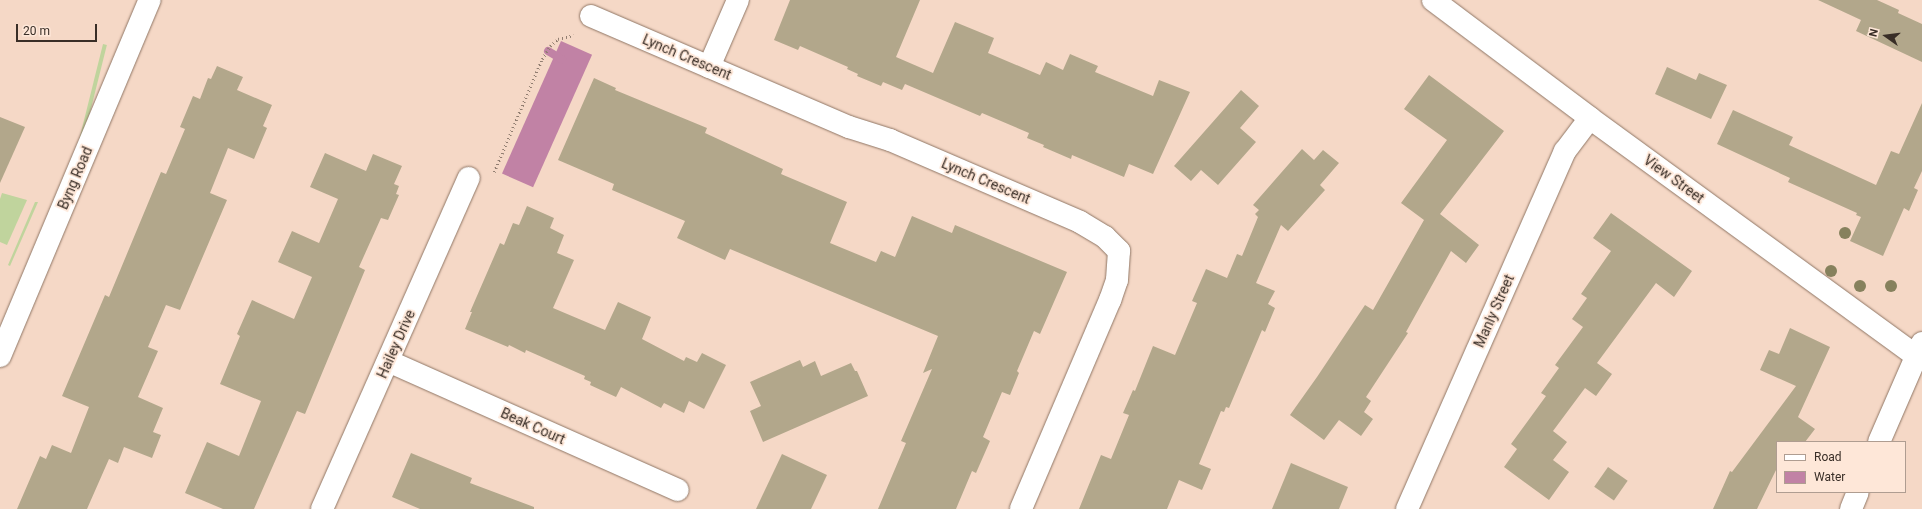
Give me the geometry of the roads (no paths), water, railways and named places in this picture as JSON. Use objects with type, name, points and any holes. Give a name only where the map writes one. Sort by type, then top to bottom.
[{"type":"street","name":"Byng Road","points":[[0,356],[150,0]]},
{"type":"street","points":[[709,67],[738,0]]},
{"type":"street","name":"View Street","points":[[1433,0],[1590,118],[1919,349]]},
{"type":"street","name":"Lynch Crescent","points":[[591,16],[849,127],[890,140],[1080,222],[1105,237],[1119,251],[1117,280],[1110,300],[1021,509]]},
{"type":"street","name":"Manly Street","points":[[1407,509],[1565,151],[1590,118]]},
{"type":"street","name":"Hailey Drive","points":[[322,509],[469,178]]},
{"type":"street","points":[[1879,441],[1919,349]]},
{"type":"street","name":"Beak Court","points":[[388,361],[678,490]]},
{"type":"street","points":[[1851,509],[1858,493]]},
{"type":"water","points":[[561,41],[592,55],[533,187],[502,173]]},
{"type":"waterway","points":[[548,51],[563,60]]}]
